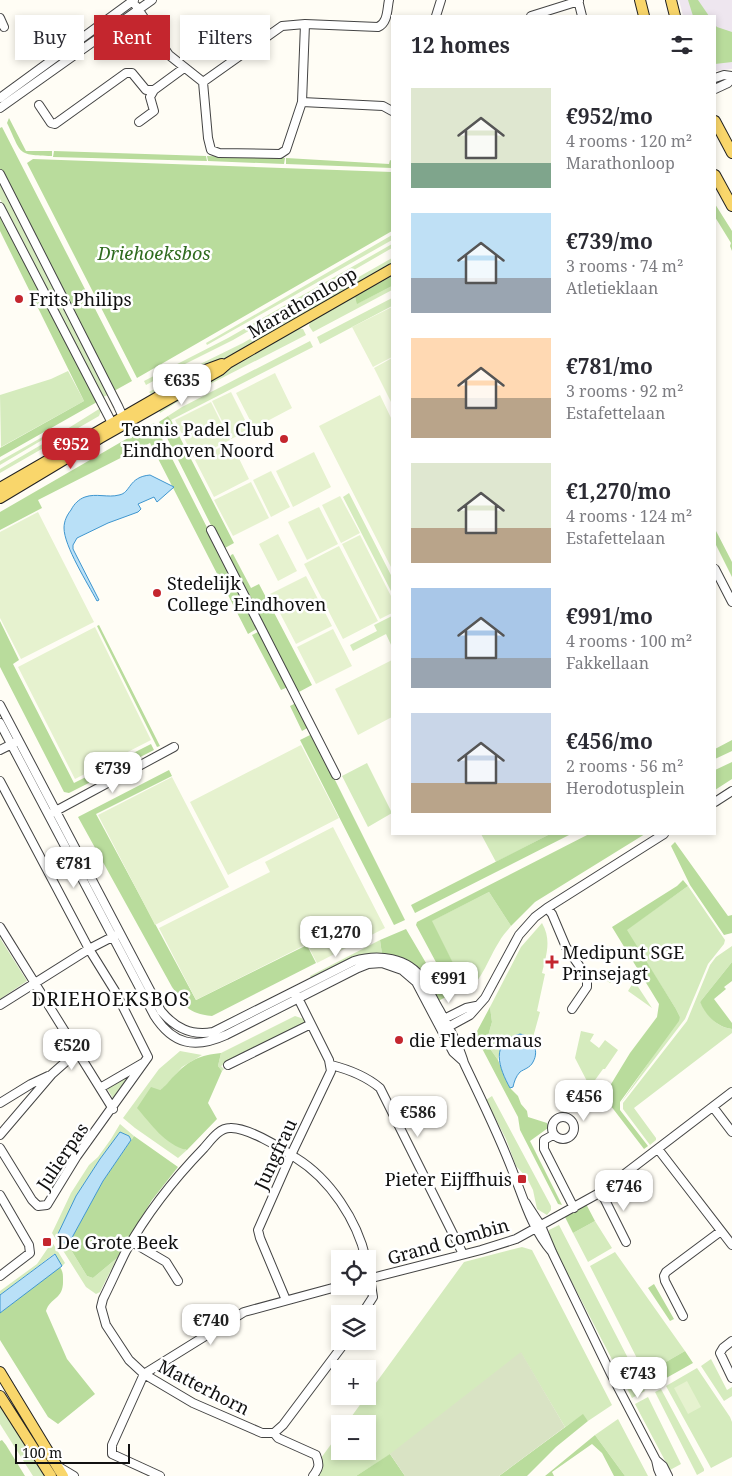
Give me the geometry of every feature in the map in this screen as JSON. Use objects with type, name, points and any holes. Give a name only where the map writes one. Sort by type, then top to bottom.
[{"type":"main road","points":[[640,0],[644,15]]},
{"type":"main road","points":[[671,0],[675,15]]},
{"type":"main road","points":[[716,123],[731,149]]},
{"type":"main road","points":[[716,177],[732,206]]},
{"type":"main road","name":"Marathonloop","points":[[0,488],[118,422],[220,370],[228,363],[391,270]]},
{"type":"main road","name":"Marathonloop","points":[[0,498],[118,422]]},
{"type":"main road","points":[[0,1372],[63,1476]]},
{"type":"main road","points":[[0,1396],[51,1476]]},
{"type":"street","points":[[0,108],[152,0]]},
{"type":"street","points":[[203,82],[282,26],[305,24],[378,27],[383,25],[389,0]]},
{"type":"street","points":[[436,15],[441,0]]},
{"type":"street","points":[[0,98],[133,1],[169,55],[203,82],[211,150],[219,153],[280,154],[284,153],[288,146],[302,102],[305,24]]},
{"type":"street","points":[[534,15],[578,1],[582,15]]},
{"type":"street","points":[[0,18],[4,27]]},
{"type":"street","points":[[150,92],[184,68]]},
{"type":"street","points":[[39,105],[52,124],[54,124],[126,73],[132,74],[150,92],[154,110],[139,122]]},
{"type":"street","points":[[716,78],[724,75],[732,77],[728,83],[716,89]]},
{"type":"street","points":[[302,102],[383,106],[391,110]]},
{"type":"street","points":[[0,174],[118,422]]},
{"type":"street","points":[[0,207],[118,422]]},
{"type":"street","points":[[211,530],[336,775]]},
{"type":"street","points":[[716,571],[732,602]]},
{"type":"street","points":[[0,705],[15,742],[116,935],[160,1024],[177,1039],[186,1042],[216,1040],[360,960],[373,957],[393,959],[406,965],[423,980],[460,1049],[464,1063],[524,1199],[656,1460],[661,1476]]},
{"type":"street","points":[[0,723],[15,742]]},
{"type":"street","points":[[0,750],[15,742]]},
{"type":"street","points":[[52,814],[174,748]]},
{"type":"street","points":[[0,781],[89,949],[115,991],[148,1057],[113,1109],[0,927]]},
{"type":"street","points":[[716,801],[732,791]]},
{"type":"street","points":[[439,1026],[448,1027],[470,1014],[485,998],[519,935],[535,917],[662,835]]},
{"type":"street","points":[[547,908],[552,914],[566,947],[588,980],[588,987],[572,1010]]},
{"type":"street","points":[[0,1005],[89,949],[116,935]]},
{"type":"street","points":[[297,995],[368,964],[382,963],[402,970],[416,982],[453,1052],[464,1063]]},
{"type":"street","points":[[297,995],[331,1065],[357,1075],[380,1088],[463,1254]]},
{"type":"street","points":[[439,1026],[444,1019],[466,1008],[476,1006]]},
{"type":"street","points":[[228,1065],[311,1024]]},
{"type":"street","points":[[0,1135],[52,1074],[78,1051]]},
{"type":"street","points":[[100,1088],[145,1062]]},
{"type":"street","name":"Jungfrau","points":[[286,1300],[258,1230],[331,1071],[331,1065]]},
{"type":"street","points":[[0,1103],[52,1074]]},
{"type":"street","name":"Grand Combin","points":[[376,1276],[516,1239],[601,1192],[732,1092]]},
{"type":"street","points":[[713,1107],[732,1132]]},
{"type":"street","name":"Julierpas","points":[[0,1148],[32,1200],[38,1206],[48,1205],[77,1156],[113,1109]]},
{"type":"street","name":"Matterhorn","points":[[313,1476],[319,1464],[316,1455],[278,1438],[274,1433],[262,1433],[193,1403],[144,1374],[129,1360],[106,1325],[101,1307],[103,1299],[132,1242],[157,1203],[176,1179],[220,1131],[229,1127],[241,1129],[291,1155],[320,1179],[337,1198],[352,1222],[363,1250]]},
{"type":"street","points":[[553,1135],[544,1140],[544,1149],[574,1208]]},
{"type":"street","points":[[658,1149],[732,1245]]},
{"type":"street","points":[[601,1192],[626,1242]]},
{"type":"street","points":[[0,1195],[29,1245],[30,1254],[0,1276]]},
{"type":"street","points":[[682,1316],[664,1276],[666,1272],[721,1230]]},
{"type":"street","points":[[132,1242],[166,1262],[178,1281]]},
{"type":"street","points":[[160,1476],[112,1454],[112,1445],[144,1374],[244,1312],[331,1288]]},
{"type":"street","points":[[732,1341],[720,1353],[732,1378]]},
{"type":"street","points":[[274,1433],[283,1424],[339,1350]]},
{"type":"street","points":[[656,1460],[664,1466],[668,1476]]},
{"type":"street","points":[[56,1465],[74,1476]]},
{"type":"shaded area","points":[[679,0],[732,0],[732,69],[716,71],[716,15],[683,15]]},
{"type":"green space","points":[[688,0],[698,0],[708,15],[693,15]]},
{"type":"green space","points":[[716,26],[732,32],[732,62],[716,64]]},
{"type":"green space","points":[[9,118],[26,151],[52,151],[52,156],[32,155],[22,151],[18,147],[7,123]]},
{"type":"green space","points":[[2,127],[132,381],[114,391],[0,170],[0,128]]},
{"type":"green space","points":[[54,151],[206,156],[207,161],[53,157]]},
{"type":"green space","points":[[207,156],[285,158],[284,164],[208,161]]},
{"type":"green space","points":[[286,158],[389,164],[390,160],[391,168],[286,164]]},
{"type":"green space","name":"Driehoeksbos","points":[[33,159],[391,172],[391,232],[137,378],[27,163]]},
{"type":"green space","points":[[0,178],[19,222],[108,395],[103,397],[0,199]]},
{"type":"green space","points":[[716,206],[732,231],[732,251],[731,243],[716,219]]},
{"type":"green space","points":[[0,212],[97,402],[0,457],[0,448],[84,401],[0,231]]},
{"type":"green space","points":[[391,236],[391,241],[207,345],[206,343]]},
{"type":"green space","points":[[391,245],[391,249],[233,340],[146,385],[144,381],[228,338]]},
{"type":"green space","points":[[391,259],[391,266],[229,358],[200,367],[151,394],[149,392],[186,371],[243,343]]},
{"type":"green space","points":[[391,274],[391,277],[355,298],[358,303],[391,286],[391,291],[313,332],[309,326],[310,321]]},
{"type":"green space","points":[[391,277],[391,287],[357,304],[355,297]]},
{"type":"green space","points":[[391,299],[391,307],[320,344],[317,337]]},
{"type":"green space","points":[[391,308],[391,358],[373,367],[352,327]]},
{"type":"green space","points":[[298,328],[303,329],[306,335],[185,397],[160,413],[158,408]]},
{"type":"green space","points":[[310,341],[313,347],[171,420],[168,416],[182,407]]},
{"type":"green space","points":[[391,359],[391,402],[374,368]]},
{"type":"green space","points":[[68,371],[84,401],[1,447],[0,395],[51,379]]},
{"type":"green space","points":[[275,373],[292,408],[254,428],[236,393]]},
{"type":"green space","points":[[231,392],[250,430],[231,439],[212,401]]},
{"type":"green space","points":[[380,395],[391,418],[391,567],[319,426]]},
{"type":"green space","points":[[211,402],[230,440],[194,458],[175,420]]},
{"type":"green space","points":[[99,409],[101,411],[99,416],[0,473],[0,469]]},
{"type":"green space","points":[[168,416],[234,543],[223,549],[159,422]]},
{"type":"green space","points":[[154,423],[258,628],[248,634],[150,443],[38,500],[42,508],[0,530],[0,512]]},
{"type":"green space","points":[[53,431],[54,433],[0,465],[0,461]]},
{"type":"green space","points":[[231,442],[249,479],[214,497],[195,460]]},
{"type":"green space","points":[[314,452],[331,487],[293,507],[276,471]]},
{"type":"green space","points":[[271,471],[290,507],[271,517],[253,480]]},
{"type":"green space","points":[[251,482],[269,518],[233,536],[214,500]]},
{"type":"green space","points":[[349,493],[391,575],[391,591],[343,497]]},
{"type":"green space","points":[[340,496],[360,533],[341,543],[322,505]]},
{"type":"green space","points":[[319,507],[338,544],[307,560],[288,522]]},
{"type":"green space","points":[[38,512],[94,622],[21,659],[0,618],[0,532]]},
{"type":"green space","points":[[716,531],[732,562],[732,577],[716,545]]},
{"type":"green space","points":[[278,534],[297,571],[278,581],[259,544]]},
{"type":"green space","points":[[360,535],[391,596],[391,614],[380,619],[342,544]]},
{"type":"green space","points":[[339,546],[378,621],[343,639],[304,564]]},
{"type":"green space","points":[[233,554],[251,588],[259,584],[312,685],[299,692],[295,690],[229,560]]},
{"type":"green space","points":[[306,576],[332,626],[296,644],[270,594]]},
{"type":"green space","points":[[391,616],[391,645],[386,634],[353,651],[350,645],[377,631],[374,625]]},
{"type":"green space","points":[[0,621],[19,660],[13,664],[74,783],[151,744],[154,750],[69,793],[64,792],[0,667]]},
{"type":"green space","points":[[99,625],[160,746],[157,747],[97,626]]},
{"type":"green space","points":[[95,627],[151,740],[75,779],[18,667]]},
{"type":"green space","points":[[333,629],[352,666],[316,684],[297,647]]},
{"type":"green space","points":[[260,631],[288,687],[281,690],[252,635]]},
{"type":"green space","points":[[391,661],[391,718],[358,735],[335,689]]},
{"type":"green space","points":[[296,703],[309,727],[302,731],[290,706]]},
{"type":"green space","points":[[312,734],[405,920],[394,925],[300,740]]},
{"type":"green space","points":[[732,740],[732,751],[716,759],[716,748]]},
{"type":"green space","points":[[301,745],[339,818],[228,875],[190,802]]},
{"type":"green space","points":[[732,762],[732,779],[716,789],[716,770]]},
{"type":"green space","points":[[367,763],[391,814],[368,827],[342,776]]},
{"type":"green space","points":[[169,770],[172,776],[96,814],[196,1000],[307,945],[316,963],[212,1016],[192,1011],[172,987],[78,817]]},
{"type":"green space","points":[[172,777],[229,887],[155,925],[98,815]]},
{"type":"green space","points":[[333,827],[385,928],[317,963],[307,944],[196,1000],[159,928],[270,872],[265,862]]},
{"type":"green space","points":[[482,835],[548,835],[496,862]]},
{"type":"green space","points":[[548,835],[569,835],[415,913],[411,905]]},
{"type":"green space","points":[[587,835],[643,835],[535,902],[511,926],[489,892],[432,921],[467,991],[459,994],[452,992],[416,925],[417,922]]},
{"type":"green space","points":[[675,842],[728,916],[732,915],[732,933],[724,935],[690,885],[671,846]]},
{"type":"green space","points":[[683,880],[688,886],[627,930],[680,1017],[620,1102],[620,1110],[648,1146],[644,1149],[604,1097],[599,1101],[596,1096],[580,1108],[583,1113],[580,1115],[575,1106],[585,1100],[593,1086],[605,1094],[630,1053],[657,1017],[659,1004],[612,927],[677,886]]},
{"type":"green space","points":[[688,886],[725,940],[724,944],[708,964],[685,1019],[620,1104],[680,1017],[626,930]]},
{"type":"green space","points":[[489,892],[511,926],[500,940],[477,981],[467,991],[431,921]]},
{"type":"green space","points":[[542,923],[547,936],[547,948],[542,973],[545,974],[537,1011],[540,1012],[532,1041],[525,1035],[509,1039],[501,1048],[498,1060],[486,1043],[492,1022],[490,1007],[521,947]]},
{"type":"green space","points":[[406,929],[446,997],[438,1001],[427,980],[418,970],[394,957],[382,954],[380,940]]},
{"type":"green space","points":[[0,938],[27,981],[0,999]]},
{"type":"green space","points":[[380,940],[382,954],[365,955],[312,980],[310,976]]},
{"type":"green space","points":[[732,946],[732,962],[700,1002],[713,1020],[721,1026],[732,1029],[732,1033],[634,1108],[656,1138],[650,1145],[623,1109],[623,1103],[687,1021],[710,965],[716,957]]},
{"type":"green space","points":[[732,962],[732,981],[714,999],[732,1023],[732,1029],[722,1026],[713,1020],[705,1012],[700,1002]]},
{"type":"green space","points":[[627,972],[631,976],[652,1008],[628,991],[633,983],[621,974],[610,983],[603,978]]},
{"type":"green space","points":[[490,1007],[492,1022],[486,1043],[498,1060],[510,1088],[518,1096],[521,1104],[527,1111],[528,1117],[547,1123],[548,1128],[530,1141],[562,1205],[558,1204],[520,1130],[518,1117],[475,1035]]},
{"type":"green space","points":[[295,1016],[304,1019],[306,1023],[221,1066],[224,1069],[222,1071],[218,1066],[221,1053]]},
{"type":"green space","points":[[581,1031],[594,1034],[590,1041],[599,1048],[605,1040],[618,1050],[590,1087],[575,1058]]},
{"type":"green space","points":[[180,1051],[202,1055],[182,1067],[165,1087],[160,1090],[185,1150],[187,1150],[178,1158],[123,1118],[159,1069]]},
{"type":"green space","points":[[221,1053],[218,1066],[222,1071],[208,1103],[217,1119],[187,1150],[172,1144],[159,1133],[137,1108],[151,1087],[160,1090],[179,1070],[190,1062],[207,1055]]},
{"type":"green space","points":[[136,1070],[114,1100],[107,1088]]},
{"type":"green space","points":[[492,1096],[551,1206],[551,1210],[547,1215],[537,1209],[533,1190],[527,1178],[516,1166],[506,1139],[486,1100]]},
{"type":"green space","points":[[120,1124],[134,1136],[131,1140],[129,1136],[120,1133],[100,1159],[76,1196],[56,1238],[68,1245],[87,1276],[93,1278],[117,1258],[100,1292],[96,1294],[86,1287],[52,1233],[71,1193],[89,1165],[98,1157]]},
{"type":"green space","points":[[134,1136],[178,1167],[152,1200],[117,1258],[93,1278],[87,1276],[68,1245],[103,1181]]},
{"type":"green space","points":[[585,1202],[595,1221],[573,1233],[564,1215]]},
{"type":"green space","points":[[595,1221],[612,1248],[588,1262],[573,1233]]},
{"type":"green space","points":[[559,1225],[645,1391],[632,1398],[548,1236],[549,1230]]},
{"type":"green space","points":[[52,1242],[65,1263],[62,1266],[54,1254],[0,1295],[0,1291],[37,1264]]},
{"type":"green space","points":[[522,1247],[532,1250],[612,1405],[588,1421],[583,1415],[565,1427],[521,1353],[394,1452],[356,1476],[315,1476],[321,1467],[321,1458],[331,1444],[331,1460],[376,1460],[376,1415],[353,1415],[360,1405],[376,1405],[376,1383],[464,1262]]},
{"type":"green space","points":[[615,1252],[685,1351],[645,1374],[590,1266]]},
{"type":"green space","points":[[60,1267],[63,1276],[63,1286],[46,1311],[67,1359],[95,1394],[58,1424],[48,1417],[0,1340],[0,1313]]},
{"type":"green space","points":[[654,1284],[674,1319],[670,1321],[648,1288]]},
{"type":"green space","points":[[685,1351],[693,1363],[652,1386],[645,1374]]},
{"type":"green space","points":[[521,1352],[565,1427],[499,1476],[405,1476],[390,1454]]},
{"type":"green space","points":[[711,1359],[727,1390],[732,1387],[732,1396],[724,1401],[701,1366]]},
{"type":"green space","points":[[697,1368],[732,1422],[732,1457],[711,1468],[666,1386]]},
{"type":"green space","points":[[687,1381],[701,1407],[688,1414],[674,1388]]},
{"type":"green space","points":[[661,1389],[704,1469],[704,1471],[697,1475],[655,1392]]},
{"type":"green space","points":[[648,1397],[681,1464],[670,1470],[635,1404]]},
{"type":"green space","points":[[0,1405],[46,1476],[33,1476],[0,1424]]},
{"type":"green space","points":[[583,1414],[588,1421],[556,1447],[527,1476],[499,1476]]},
{"type":"green space","points":[[618,1419],[648,1476],[625,1476],[595,1435]]},
{"type":"green space","points":[[595,1435],[625,1476],[614,1476],[602,1453],[592,1444],[552,1472],[554,1476],[545,1476]]},
{"type":"green space","points":[[2,1440],[25,1476],[0,1476],[0,1441]]},
{"type":"green space","points":[[390,1454],[405,1476],[356,1476]]},
{"type":"water","points":[[150,475],[174,487],[157,502],[154,497],[138,504],[141,509],[138,512],[108,523],[77,538],[73,545],[73,549],[99,600],[97,601],[68,545],[64,528],[66,518],[79,500],[93,495],[111,496],[123,494],[138,479]]},
{"type":"water","points":[[520,1034],[524,1035],[534,1044],[536,1053],[533,1062],[520,1072],[515,1079],[513,1087],[510,1088],[500,1064],[500,1049],[510,1038]]},
{"type":"water","points":[[120,1132],[129,1136],[131,1140],[103,1181],[68,1245],[56,1238],[76,1196]]},
{"type":"water","points":[[55,1254],[62,1266],[0,1313],[0,1295]]},
{"type":"place","name":"Frits Philips","points":[[19,299]]},
{"type":"place","name":"Tennis Padel Club Eindhoven Noord","points":[[284,439]]},
{"type":"place","name":"Stedelijk College Eindhoven","points":[[157,593]]},
{"type":"place","name":"Medipunt SGE Prinsejagt","points":[[552,962]]},
{"type":"place","name":"die Fledermaus","points":[[399,1040]]},
{"type":"place","name":"Pieter Eijffhuis","points":[[522,1179]]},
{"type":"place","name":"De Grote Beek","points":[[47,1242]]},
{"type":"district","name":"DRIEHOEKSBOS","points":[[111,999]]}]
